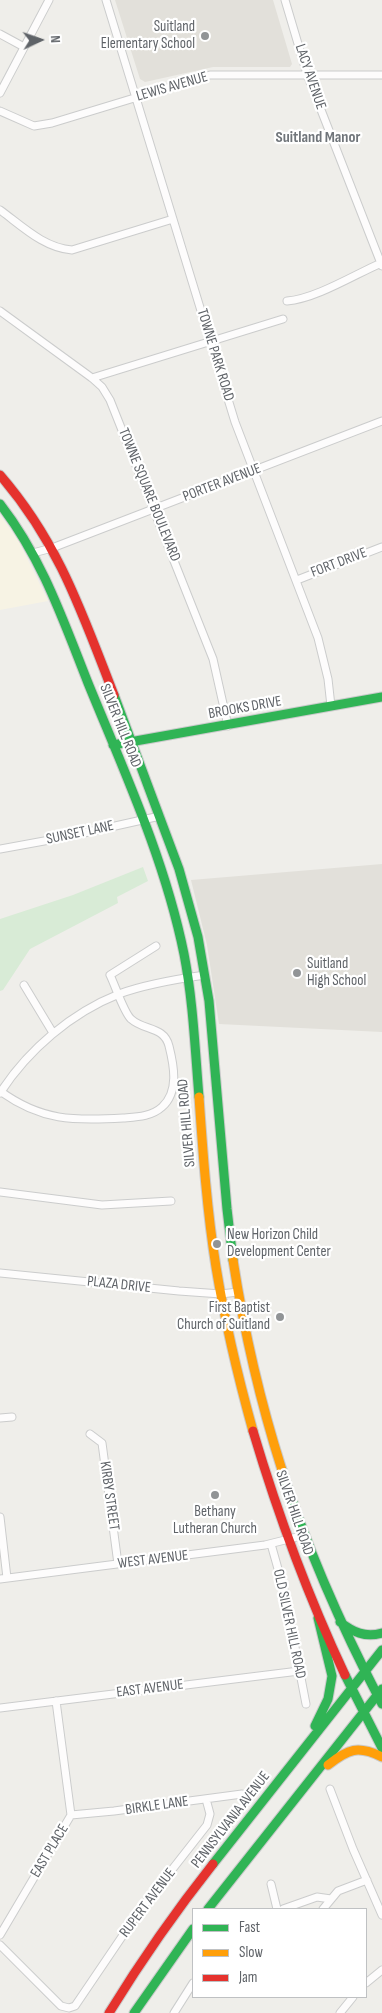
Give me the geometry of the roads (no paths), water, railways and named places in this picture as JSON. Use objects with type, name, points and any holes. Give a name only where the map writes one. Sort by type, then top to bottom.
[{"type":"main road","name":"SILVER HILL ROAD","points":[[0,475],[27,508],[52,548],[86,624],[160,816],[190,903],[205,975],[224,1188],[238,1292],[264,1404],[305,1535],[340,1622],[364,1672],[380,1692],[382,1704]]},
{"type":"main road","name":"SILVER HILL ROAD","points":[[0,504],[17,526],[48,582],[142,820],[172,908],[188,978],[207,1192],[221,1294],[252,1428],[288,1540],[318,1618],[351,1689],[382,1748]]},
{"type":"main road","name":"BROOKS DRIVE","points":[[113,745],[382,697]]},
{"type":"main road","points":[[306,1745],[326,1705],[331,1681],[331,1670],[318,1618]]},
{"type":"main road","points":[[340,1622],[361,1634],[371,1636],[382,1634]]},
{"type":"main road","name":"PENNSYLVANIA AVENUE","points":[[109,2013],[169,1922],[382,1650]]},
{"type":"main road","points":[[209,1908],[380,1692]]},
{"type":"main road","points":[[308,1783],[342,1754],[352,1749],[365,1749],[382,1757]]},
{"type":"main road","points":[[134,2013],[192,1929]]},
{"type":"street","points":[[0,93],[49,0]]},
{"type":"street","name":"TOWNE PARK ROAD","points":[[106,0],[235,422],[297,580],[320,646],[331,706]]},
{"type":"street","name":"LACY AVENUE","points":[[285,0],[307,74],[382,265]]},
{"type":"street","points":[[0,34],[24,47]]},
{"type":"street","name":"LEWIS AVENUE","points":[[0,111],[34,126],[52,123],[210,75],[382,75]]},
{"type":"street","points":[[0,210],[33,235],[59,249],[69,250],[173,219]]},
{"type":"street","points":[[287,301],[299,300],[315,294],[382,265]]},
{"type":"street","name":"TOWNE SQUARE BOULEVARD","points":[[0,311],[92,378],[110,400],[213,659],[228,726]]},
{"type":"street","points":[[92,378],[211,343],[283,319]]},
{"type":"street","name":"PORTER AVENUE","points":[[33,553],[52,548],[382,421]]},
{"type":"street","name":"FORT DRIVE","points":[[297,580],[382,547]]},
{"type":"street","name":"SUNSET LANE","points":[[0,849],[66,837],[160,816]]},
{"type":"street","points":[[156,946],[110,975],[120,994],[130,1018],[138,1024],[158,1031],[166,1038],[169,1044],[174,1071],[174,1085],[162,1107],[153,1113],[139,1116],[67,1120],[33,1110],[14,1102],[0,1092],[32,1053],[53,1033],[85,1011],[120,994],[205,975]]},
{"type":"street","points":[[24,985],[53,1033]]},
{"type":"street","points":[[0,1192],[102,1205],[171,1201]]},
{"type":"street","name":"PLAZA DRIVE","points":[[0,1273],[221,1294],[238,1292]]},
{"type":"street","points":[[0,1418],[12,1417]]},
{"type":"street","name":"KIRBY STREET","points":[[90,1434],[102,1443],[118,1564]]},
{"type":"street","points":[[0,1516],[4,1579]]},
{"type":"street","name":"WEST AVENUE","points":[[4,1579],[271,1544],[305,1535]]},
{"type":"street","name":"OLD SILVER HILL ROAD","points":[[271,1544],[284,1590],[306,1704]]},
{"type":"street","name":"EAST AVENUE","points":[[0,1708],[299,1671]]},
{"type":"street","name":"EAST PLACE","points":[[0,1935],[71,1815],[56,1700]]},
{"type":"street","points":[[330,1790],[382,1915]]},
{"type":"street","name":"BIRKLE LANE","points":[[71,1815],[114,1812],[242,1794]]},
{"type":"street","name":"RUPERT AVENUE","points":[[0,1945],[62,2006],[68,2008],[76,2005],[138,1913],[207,1825],[210,1817],[206,1799]]},
{"type":"street","points":[[324,1908],[338,1891],[367,1880]]},
{"type":"street","points":[[271,1884],[277,1908]]},
{"type":"street","points":[[286,1908],[317,1897],[331,1899]]},
{"type":"street","points":[[367,1981],[382,1970]]},
{"type":"street","points":[[174,2013],[192,1985]]},
{"type":"street","points":[[340,2013],[352,1998]]},
{"type":"place","name":"Suitland Elementary School","points":[[205,36]]},
{"type":"place","name":"Suitland High School","points":[[297,973]]},
{"type":"place","name":"New Horizon Child Development Center","points":[[217,1244]]},
{"type":"place","name":"First Baptist Church of Suitland","points":[[280,1317]]},
{"type":"place","name":"Bethany Lutheran Church","points":[[215,1495]]},
{"type":"district","name":"Suitland Manor","points":[[318,138]]}]
